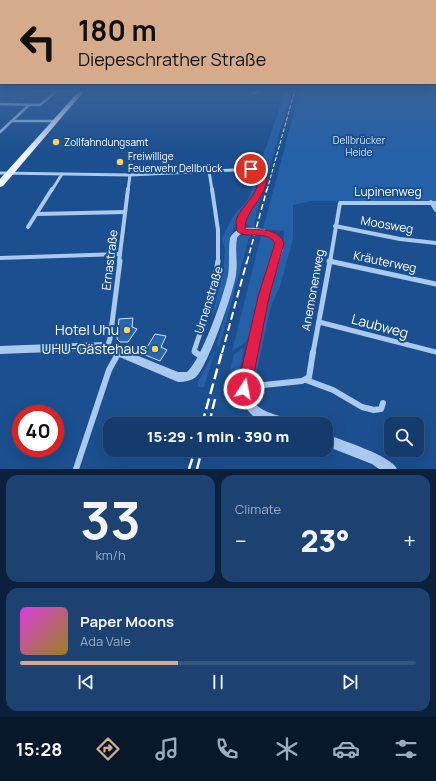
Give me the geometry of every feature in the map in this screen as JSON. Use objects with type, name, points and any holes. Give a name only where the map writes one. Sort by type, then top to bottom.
[{"type":"main road","points":[[0,184],[63,112]]},
{"type":"street","points":[[0,132],[22,112]]},
{"type":"street","points":[[12,121],[55,121]]},
{"type":"street","name":"Urnenstraße","points":[[0,173],[130,175],[251,169],[262,174],[263,181],[259,191],[241,220],[241,231],[233,238],[232,276],[203,358],[195,371],[186,377],[178,377],[120,352]]},
{"type":"street","points":[[203,358],[198,356],[194,351],[206,317],[218,267],[219,250],[210,171]]},
{"type":"street","points":[[28,228],[62,174]]},
{"type":"street","name":"Ernastraße","points":[[107,347],[110,339],[130,175]]},
{"type":"street","points":[[434,202],[436,210]]},
{"type":"street","name":"Lupinenweg","points":[[340,203],[434,202]]},
{"type":"street","name":"Anemonenweg","points":[[306,380],[310,373],[340,203]]},
{"type":"street","points":[[37,214],[92,214],[125,212]]},
{"type":"street","name":"Moosweg","points":[[335,226],[400,239],[436,243]]},
{"type":"street","points":[[241,231],[268,233],[278,239],[279,243],[264,297],[244,387],[244,396],[250,407],[254,411],[270,417]]},
{"type":"street","points":[[0,258],[120,254]]},
{"type":"street","name":"Kräuterweg","points":[[329,260],[436,284]]},
{"type":"street","name":"Laubweg","points":[[319,322],[436,352]]},
{"type":"street","points":[[0,350],[107,347],[120,352],[109,370],[76,469]]},
{"type":"street","points":[[244,387],[306,380],[334,391],[349,402],[374,411],[381,409],[383,403]]},
{"type":"street","points":[[333,443],[376,460],[391,469]]},
{"type":"green space","points":[[278,112],[286,112],[269,171],[259,167]]},
{"type":"green space","name":"Dellbrücker Heide","points":[[294,112],[436,112],[436,201],[312,201],[293,205],[293,239],[280,286],[271,306],[255,379],[252,375],[268,292],[283,246],[284,231],[263,229]]},
{"type":"green space","points":[[269,171],[256,215],[254,228],[246,224],[244,218],[260,195],[266,174]]},
{"type":"green space","points":[[260,176],[261,182],[257,194],[240,217],[231,237],[229,244],[230,260],[227,282],[216,310],[212,316],[223,273],[225,250],[222,238],[233,216],[247,201],[256,179]]},
{"type":"green space","points":[[247,233],[252,234],[249,238],[219,348],[217,344],[237,270],[237,240],[238,237]]},
{"type":"green space","points":[[261,236],[269,237],[275,241],[275,247],[263,282],[250,335],[245,343],[232,351]]},
{"type":"green space","points":[[216,348],[204,387],[198,387],[198,382]]},
{"type":"green space","points":[[243,348],[244,350],[237,381],[235,380],[234,384],[236,385],[234,394],[227,394],[225,392],[234,354]]},
{"type":"building","name":"Hotel Uhu","points":[[133,318],[132,327],[137,329],[128,342],[120,342],[117,339],[119,319]]},
{"type":"building","name":"UHU-Gästehaus","points":[[155,334],[166,336],[161,347],[167,350],[160,361],[143,354]]},
{"type":"railway","points":[[267,190],[289,112]]},
{"type":"railway","points":[[247,262],[267,189]]},
{"type":"railway","points":[[222,353],[247,261]]},
{"type":"railway","points":[[204,417],[222,352]]},
{"type":"railway","points":[[211,417],[215,399]]},
{"type":"railway","points":[[189,469],[193,457]]},
{"type":"railway","points":[[197,469],[200,457]]},
{"type":"place","name":"Zollfahndungsamt","points":[[56,142]]},
{"type":"place","name":"Freiwillige Feuerwehr Dellbrück","points":[[120,162]]},
{"type":"place","name":"Hotel Uhu","points":[[127,330]]},
{"type":"place","name":"UHU-Gästehaus","points":[[155,349]]},
{"type":"route","points":[[244,389],[264,297],[279,249],[278,239],[272,234],[247,230],[241,231],[241,220],[256,198],[263,181],[262,174],[259,171],[251,169]]}]
